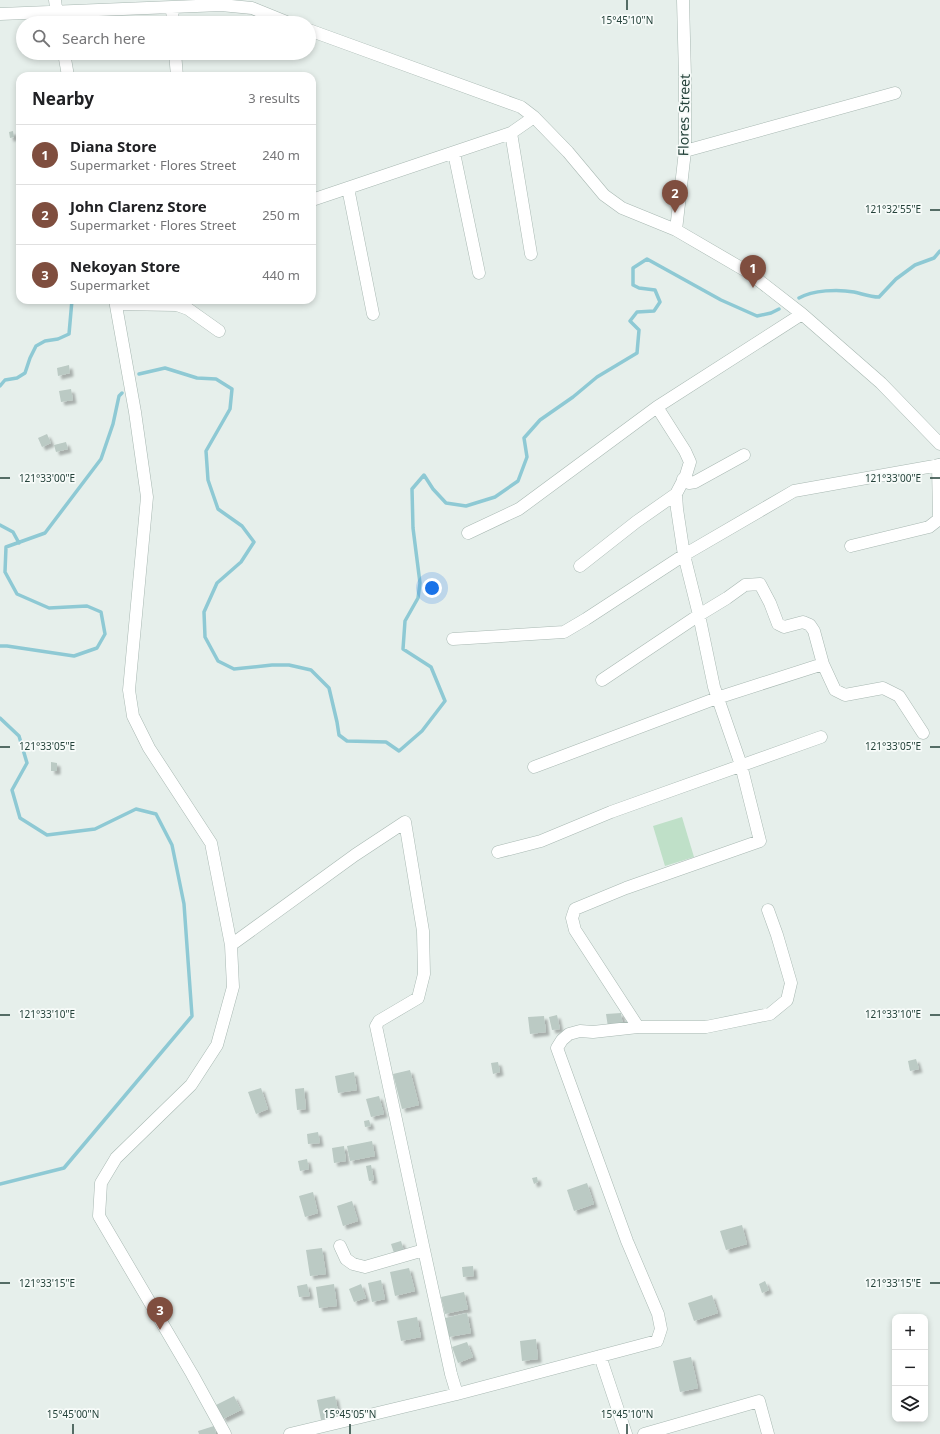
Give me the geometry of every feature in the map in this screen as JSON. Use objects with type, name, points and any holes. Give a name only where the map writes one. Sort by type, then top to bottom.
[{"type":"street","name":"Flores Street","points":[[676,230],[685,151],[683,0]]},
{"type":"street","points":[[0,14],[221,5],[252,8],[272,16]]},
{"type":"street","points":[[172,8],[173,16]]},
{"type":"street","points":[[316,33],[521,107],[534,117],[568,152],[604,195],[622,208],[676,230],[748,272],[802,314],[881,383],[940,444]]},
{"type":"street","points":[[65,60],[67,72]]},
{"type":"street","points":[[176,60],[177,72]]},
{"type":"street","points":[[685,151],[895,93]]},
{"type":"street","points":[[316,199],[511,133],[534,117]]},
{"type":"street","points":[[511,133],[531,254]]},
{"type":"street","points":[[454,153],[479,273]]},
{"type":"street","points":[[348,188],[373,314]]},
{"type":"street","points":[[115,304],[135,412],[147,497],[129,690],[133,716],[149,748],[211,843],[231,945],[233,987],[217,1045],[191,1084],[116,1158],[102,1183],[99,1216],[192,1374],[225,1434]]},
{"type":"street","points":[[156,304],[177,305],[188,310],[219,331]]},
{"type":"street","points":[[468,533],[519,509],[657,407],[802,314]]},
{"type":"street","points":[[580,566],[636,522],[676,494],[684,479],[690,462],[685,451],[657,407]]},
{"type":"street","points":[[684,479],[690,483],[696,482],[744,455]]},
{"type":"street","points":[[453,639],[564,632],[684,555],[794,491],[939,465],[940,516],[938,520],[929,527],[852,546]]},
{"type":"street","points":[[638,1027],[574,930],[572,918],[575,909],[626,888],[760,841],[730,730],[717,698],[684,555],[676,494]]},
{"type":"street","points":[[602,680],[745,585],[760,584],[770,603],[778,624],[784,627],[803,622],[810,625],[814,631],[823,664],[835,690],[845,695],[883,688],[899,696],[922,733]]},
{"type":"street","points":[[534,767],[717,698],[823,664]]},
{"type":"street","points":[[498,852],[541,841],[611,812],[821,736]]},
{"type":"street","points":[[231,945],[355,855],[405,822],[423,932],[424,974],[418,998],[379,1021],[376,1026],[451,1374],[457,1394]]},
{"type":"street","points":[[290,1434],[457,1394],[657,1341],[661,1329],[658,1314],[627,1241],[557,1048],[562,1040],[569,1034],[580,1031],[593,1032],[638,1027],[706,1027],[770,1014],[787,1000],[791,984],[768,910]]},
{"type":"street","points":[[340,1246],[346,1259],[353,1264],[365,1267],[424,1250]]},
{"type":"street","points":[[600,1356],[626,1434]]},
{"type":"street","points":[[644,1434],[759,1401],[768,1434]]},
{"type":"green space","points":[[682,817],[694,857],[665,866],[653,826]]},
{"type":"building","points":[[13,131],[14,137],[10,138],[9,132]]},
{"type":"building","points":[[69,365],[70,373],[58,376],[57,368]]},
{"type":"building","points":[[71,389],[73,400],[61,402],[59,391]]},
{"type":"building","points":[[47,434],[51,443],[42,447],[38,438]]},
{"type":"building","points":[[66,442],[68,449],[56,452],[54,445]]},
{"type":"building","points":[[51,762],[57,763],[57,771],[51,771]]},
{"type":"building","points":[[621,1013],[623,1026],[608,1027],[606,1014]]},
{"type":"building","points":[[557,1015],[560,1029],[552,1030],[549,1017]]},
{"type":"building","points":[[544,1016],[546,1032],[530,1034],[528,1017]]},
{"type":"building","points":[[916,1059],[919,1069],[910,1071],[908,1061]]},
{"type":"building","points":[[498,1062],[500,1072],[493,1074],[491,1063]]},
{"type":"building","points":[[410,1070],[419,1105],[402,1109],[393,1074]]},
{"type":"building","points":[[354,1072],[357,1090],[338,1093],[335,1076]]},
{"type":"building","points":[[261,1088],[268,1109],[256,1114],[248,1092]]},
{"type":"building","points":[[304,1088],[306,1109],[297,1110],[295,1089]]},
{"type":"building","points":[[379,1096],[384,1114],[371,1117],[366,1099]]},
{"type":"building","points":[[369,1120],[371,1126],[365,1127],[364,1121]]},
{"type":"building","points":[[318,1132],[320,1143],[308,1144],[307,1134]]},
{"type":"building","points":[[372,1141],[375,1156],[350,1161],[347,1146]]},
{"type":"building","points":[[344,1146],[346,1161],[334,1163],[332,1148]]},
{"type":"building","points":[[307,1159],[309,1169],[300,1171],[298,1161]]},
{"type":"building","points":[[371,1165],[374,1180],[369,1181],[366,1166]]},
{"type":"building","points":[[537,1177],[538,1182],[534,1184],[532,1178]]},
{"type":"building","points":[[587,1183],[594,1204],[574,1211],[567,1190]]},
{"type":"building","points":[[313,1192],[318,1213],[305,1217],[299,1196]]},
{"type":"building","points":[[352,1201],[358,1221],[343,1226],[337,1206]]},
{"type":"building","points":[[742,1225],[747,1244],[726,1250],[720,1231]]},
{"type":"building","points":[[401,1241],[404,1251],[394,1253],[391,1244]]},
{"type":"building","points":[[322,1248],[326,1274],[310,1276],[306,1250]]},
{"type":"building","points":[[473,1266],[474,1276],[463,1277],[462,1267]]},
{"type":"building","points":[[409,1268],[415,1291],[395,1296],[390,1272]]},
{"type":"building","points":[[381,1280],[385,1299],[372,1302],[368,1283]]},
{"type":"building","points":[[765,1281],[769,1290],[762,1293],[759,1284]]},
{"type":"building","points":[[307,1284],[310,1296],[299,1297],[297,1286]]},
{"type":"building","points":[[334,1284],[337,1306],[319,1308],[316,1287]]},
{"type":"building","points":[[361,1284],[366,1298],[354,1302],[349,1289]]},
{"type":"building","points":[[464,1292],[468,1309],[445,1314],[441,1297]]},
{"type":"building","points":[[712,1295],[718,1313],[694,1321],[688,1303]]},
{"type":"building","points":[[467,1313],[471,1333],[449,1337],[445,1318]]},
{"type":"building","points":[[417,1317],[421,1337],[401,1341],[397,1321]]},
{"type":"building","points":[[536,1339],[538,1359],[522,1361],[520,1341]]},
{"type":"building","points":[[467,1342],[473,1357],[458,1363],[452,1347]]},
{"type":"building","points":[[691,1357],[698,1388],[680,1392],[673,1361]]},
{"type":"building","points":[[234,1396],[241,1410],[223,1419],[216,1405]]},
{"type":"building","points":[[335,1396],[339,1416],[321,1420],[317,1400]]},
{"type":"building","points":[[214,1426],[216,1434],[199,1434],[198,1431]]},
{"type":"waterway","points":[[799,298],[811,293],[833,290],[848,291],[879,297],[896,279],[915,265],[934,258],[940,251]]},
{"type":"waterway","points":[[139,374],[165,368],[197,378],[216,379],[232,389],[230,409],[206,451],[208,480],[218,509],[242,526],[254,542],[241,562],[217,583],[204,612],[205,637],[218,661],[234,669],[272,665],[289,665],[311,670],[329,688],[339,735],[347,741],[386,742],[399,751],[422,731],[445,701],[431,667],[403,649],[405,621],[418,598],[420,583],[413,528],[412,489],[424,475],[433,489],[446,503],[466,506],[495,497],[518,481],[527,457],[524,438],[540,420],[573,397],[597,377],[637,353],[639,330],[630,321],[637,312],[654,311],[660,302],[655,290],[639,288],[633,285],[633,268],[647,259],[721,300],[757,316],[771,313],[779,309]]},
{"type":"waterway","points":[[0,386],[5,380],[17,378],[25,373],[36,346],[45,341],[58,339],[69,334],[72,304]]},
{"type":"waterway","points":[[0,646],[74,656],[97,648],[105,634],[101,612],[87,606],[49,608],[17,594],[5,572],[6,547],[45,533],[101,459],[113,424],[119,396],[122,393]]},
{"type":"waterway","points":[[0,525],[13,532],[19,543]]},
{"type":"waterway","points":[[0,718],[19,736],[27,763],[12,790],[20,818],[47,835],[95,829],[136,809],[156,814],[172,845],[184,904],[192,1016],[64,1168],[0,1184]]},
{"type":"place","name":"John Clarenz Store","points":[[675,213]]},
{"type":"place","name":"Diana Store","points":[[753,288]]},
{"type":"place","name":"Nekoyan Store","points":[[160,1330]]}]
